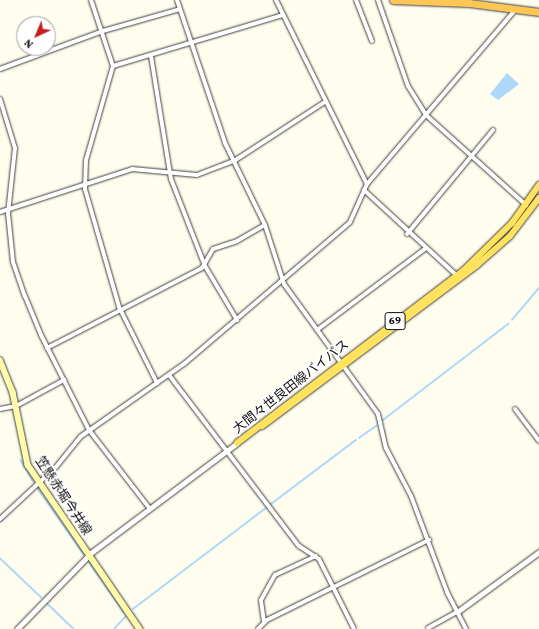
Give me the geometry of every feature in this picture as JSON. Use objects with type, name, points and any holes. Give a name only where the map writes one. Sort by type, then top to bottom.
[{"type":"highway","points":[[393,0],[448,1],[517,8],[539,12]]},
{"type":"main road","name":"大間々世良田線バイパス","points":[[342,364],[456,276],[495,241],[526,205],[539,185]]},
{"type":"main road","name":"大間々世良田線バイパス","points":[[237,443],[491,254],[539,198]]},
{"type":"main road","name":"笠懸赤堀今井線","points":[[0,360],[16,406],[24,456],[38,481],[140,629]]},
{"type":"street","points":[[91,0],[103,31],[113,66],[86,160],[85,187],[120,310],[157,383]]},
{"type":"street","points":[[177,0],[191,44],[234,160],[265,225],[282,280],[378,414],[386,448],[409,490],[457,612],[466,629]]},
{"type":"street","points":[[276,0],[325,102],[367,184]]},
{"type":"street","points":[[356,0],[372,41]]},
{"type":"street","points":[[378,0],[408,86],[426,115],[470,157],[526,205]]},
{"type":"street","points":[[0,519],[38,481],[56,467],[89,430],[170,375],[237,320],[350,222],[367,184],[517,8]]},
{"type":"street","points":[[0,68],[103,31],[180,9]]},
{"type":"street","points":[[113,66],[191,44],[283,15]]},
{"type":"street","points":[[150,56],[169,174],[206,266],[237,320]]},
{"type":"street","points":[[0,100],[15,148],[8,210],[13,262],[47,348],[89,430],[150,509]]},
{"type":"street","points":[[0,212],[85,187],[132,169],[169,174],[194,175],[234,160],[325,102]]},
{"type":"street","points":[[407,234],[493,130]]},
{"type":"street","points":[[364,190],[407,234],[456,276]]},
{"type":"street","points":[[47,348],[206,266],[213,249],[237,241],[265,225]]},
{"type":"street","points":[[317,330],[425,249]]},
{"type":"street","points":[[170,375],[300,548],[316,556],[354,629]]},
{"type":"street","points":[[0,409],[16,406],[64,380]]},
{"type":"street","points":[[515,409],[539,441]]},
{"type":"street","points":[[17,629],[89,555],[237,443]]},
{"type":"street","points":[[316,556],[275,575],[260,603],[261,626],[333,587],[429,540]]},
{"type":"street","points":[[428,628],[457,612],[539,552]]},
{"type":"water","points":[[507,73],[519,84],[498,100],[490,94]]},
{"type":"waterway","points":[[512,320],[539,288]]},
{"type":"waterway","points":[[383,420],[508,324]]},
{"type":"waterway","points":[[359,438],[376,426]]},
{"type":"waterway","points":[[271,504],[356,440]]},
{"type":"waterway","points":[[21,460],[33,481]]},
{"type":"waterway","points":[[37,487],[84,554]]},
{"type":"waterway","points":[[133,609],[266,508]]},
{"type":"waterway","points":[[0,522],[3,519]]},
{"type":"waterway","points":[[0,558],[41,597]]},
{"type":"waterway","points":[[90,563],[124,612]]},
{"type":"waterway","points":[[47,603],[74,629]]},
{"type":"waterway","points":[[114,629],[126,616]]}]
